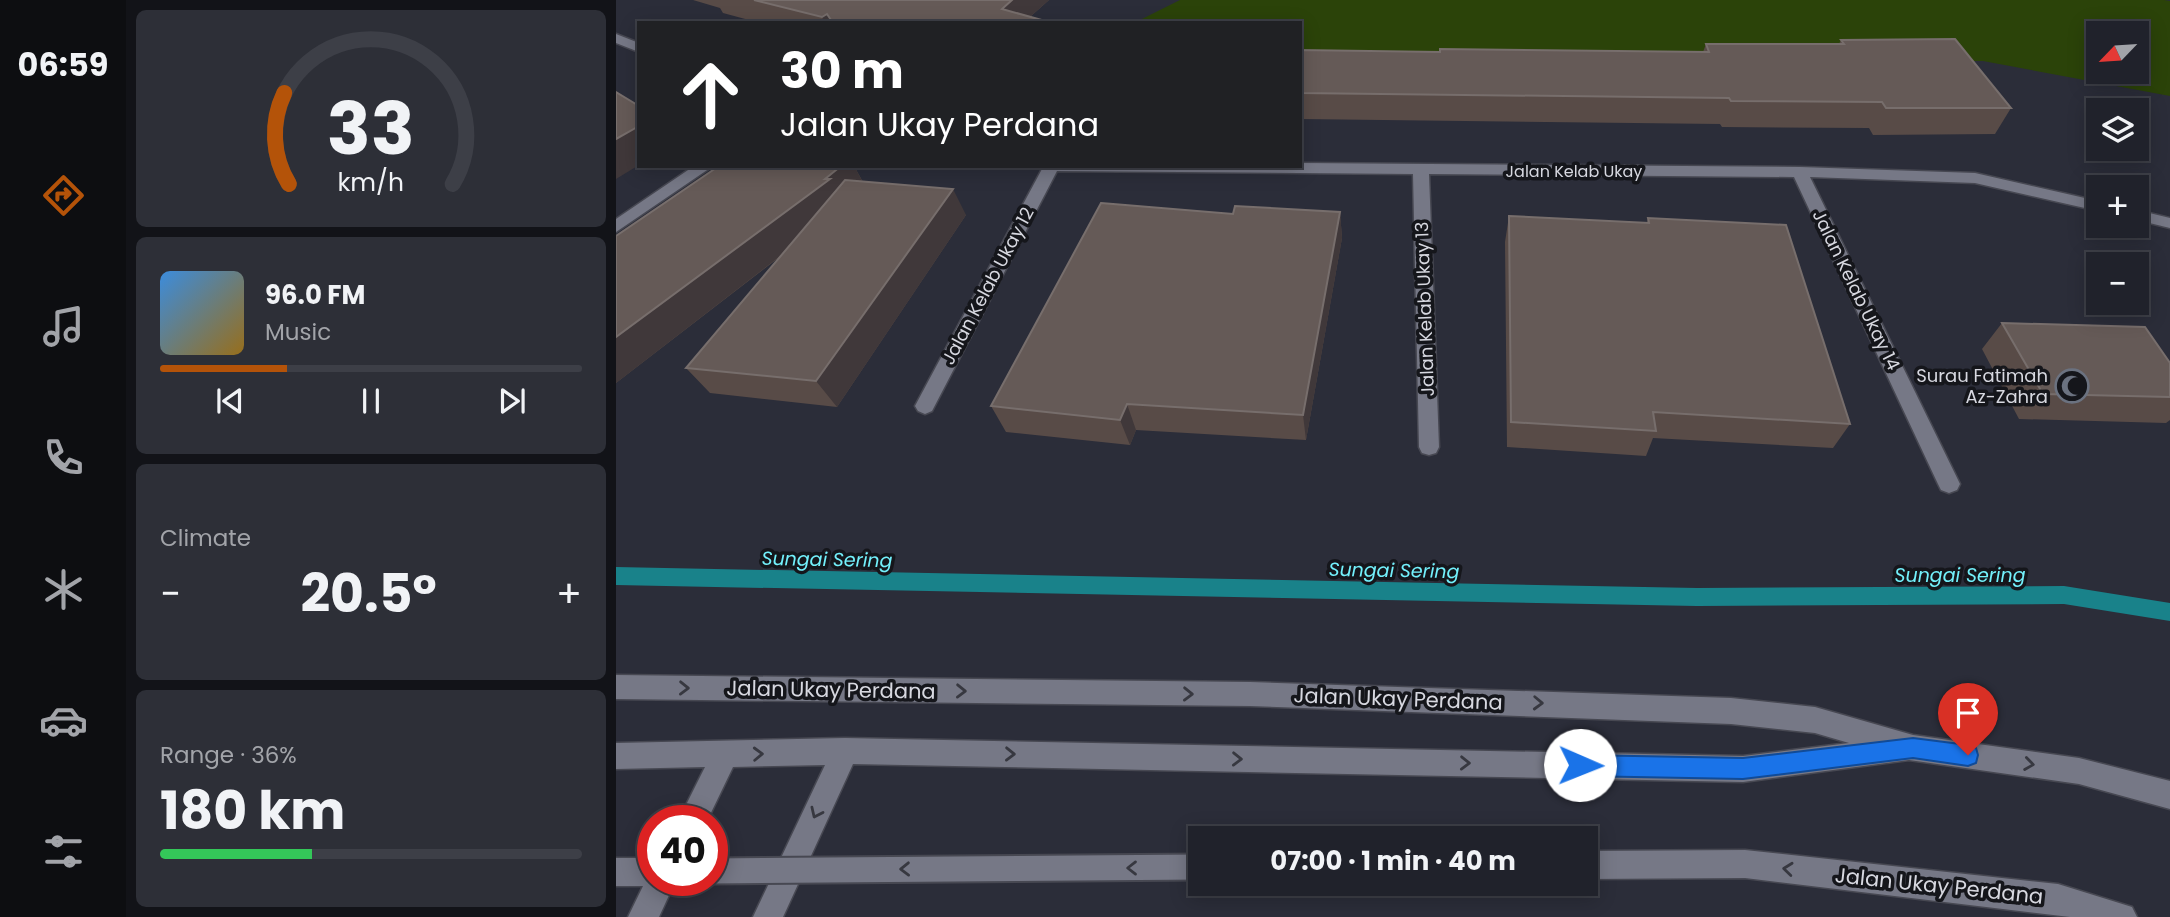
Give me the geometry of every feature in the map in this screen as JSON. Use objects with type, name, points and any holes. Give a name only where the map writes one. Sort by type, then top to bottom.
[{"type":"street","points":[[616,38],[637,47]]},
{"type":"street","points":[[616,226],[702,168]]},
{"type":"street","name":"Jalan Kelab Ukay 12","points":[[925,406],[1048,168]]},
{"type":"street","name":"Jalan Kelab Ukay","points":[[1142,168],[1800,172],[1975,178],[2086,203]]},
{"type":"street","name":"Jalan Kelab Ukay 13","points":[[1421,171],[1429,447]]},
{"type":"street","name":"Jalan Kelab Ukay 14","points":[[1800,172],[1949,484]]},
{"type":"street","points":[[2149,218],[2170,223]]},
{"type":"street","name":"Jalan Ukay Perdana","points":[[616,687],[1250,694],[1731,710],[1815,720],[1913,748],[2079,771],[2170,795]]},
{"type":"street","points":[[616,756],[845,751],[1743,768],[1913,748]]},
{"type":"street","points":[[768,917],[845,751]]},
{"type":"street","points":[[700,805],[725,755]]},
{"type":"street","name":"Jalan Ukay Perdana","points":[[1598,865],[1745,864],[2058,899],[2122,917]]},
{"type":"street","points":[[728,871],[1188,867]]},
{"type":"street","points":[[616,872],[637,872]]},
{"type":"street","points":[[643,917],[654,896]]},
{"type":"green space","points":[[1180,0],[2170,1],[2170,96],[2106,84],[2149,84],[2149,21],[2086,21],[2086,80],[1983,61],[1315,60],[1302,59],[1302,21],[1138,21]]},
{"type":"building","points":[[754,0],[1012,0],[1002,9],[1045,21],[832,21],[827,14],[822,17]]},
{"type":"building","points":[[1955,39],[2011,108],[1886,108],[1882,102],[1731,101],[1729,98],[1302,93],[1302,50],[1709,52],[1706,44],[1844,44],[1841,40]]},
{"type":"building","points":[[616,92],[637,105],[637,127],[616,139]]},
{"type":"building","points":[[716,168],[839,168],[825,179],[830,179],[616,337],[616,236]]},
{"type":"building","points":[[845,180],[953,189],[816,381],[686,368]]},
{"type":"building","points":[[1101,203],[1233,214],[1235,206],[1340,212],[1303,415],[1127,404],[1120,420],[991,406]]},
{"type":"building","points":[[1509,216],[1649,223],[1648,218],[1786,225],[1850,424],[1653,412],[1656,431],[1511,422]]},
{"type":"building","points":[[2002,323],[2145,327],[2170,363],[2170,397],[2043,394]]},
{"type":"waterway","name":"Sungai Sering","points":[[616,576],[1697,597],[2064,595],[2170,612]]},
{"type":"place","name":"Surau Fatimah Az-Zahra","points":[[2072,386]]},
{"type":"route","points":[[1580,765],[1743,768],[1913,748],[1968,755]]}]
